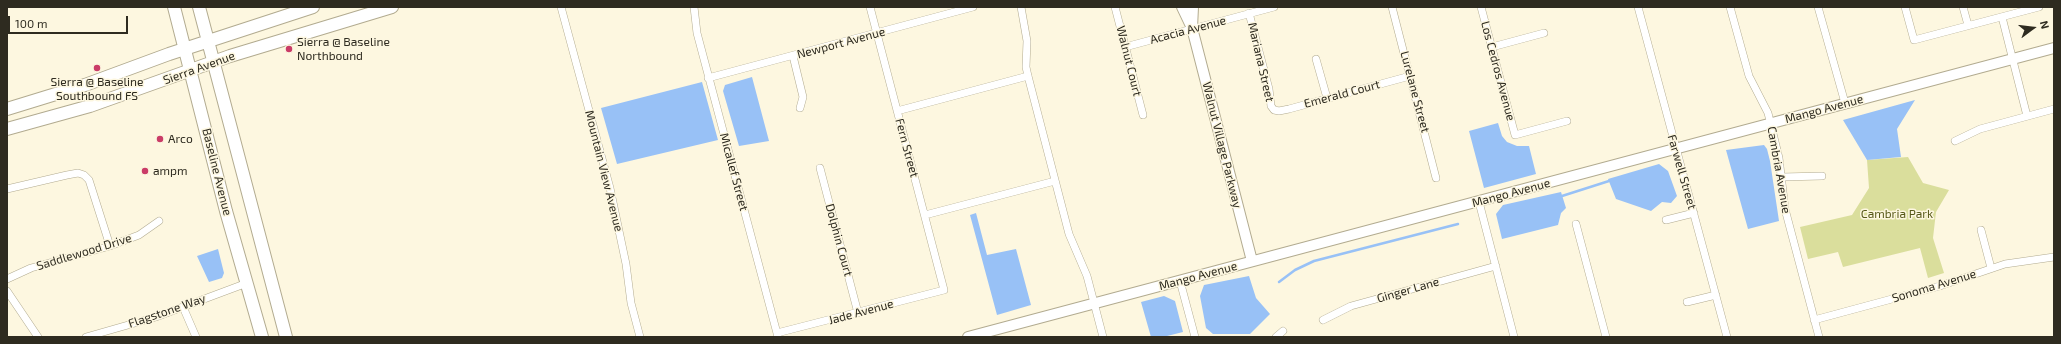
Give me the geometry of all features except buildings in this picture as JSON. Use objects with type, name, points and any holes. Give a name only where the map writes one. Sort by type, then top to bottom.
[{"type":"main road","name":"Baseline Avenue","points":[[174,7],[262,337]]},
{"type":"main road","name":"Baseline Avenue","points":[[199,7],[286,337]]},
{"type":"main road","name":"Sierra Avenue","points":[[7,109],[35,102],[208,41],[313,7]]},
{"type":"main road","name":"Sierra Avenue","points":[[7,129],[90,106],[214,62],[392,7]]},
{"type":"street","name":"Mountain View Avenue","points":[[561,7],[610,188],[626,264],[631,303],[640,337]]},
{"type":"street","name":"Micallef Street","points":[[694,7],[697,33],[708,78],[778,335]]},
{"type":"street","name":"Fern Street","points":[[870,7],[944,290]]},
{"type":"street","name":"Newport Avenue","points":[[708,78],[877,34],[973,7]]},
{"type":"street","points":[[1021,7],[1027,41],[1026,67],[1054,181],[1069,234],[1086,276],[1103,337]]},
{"type":"street","name":"Walnut Court","points":[[1115,7],[1143,115]]},
{"type":"street","name":"Walnut Village Parkway","points":[[1182,7],[1192,28],[1252,261]]},
{"type":"street","name":"Walnut Village Parkway","points":[[1192,28],[1193,7]]},
{"type":"street","name":"Acacia Avenue","points":[[1125,46],[1274,7]]},
{"type":"street","name":"Lurelane Street","points":[[1392,7],[1436,178]]},
{"type":"street","name":"Los Cedros Avenue","points":[[1481,7],[1515,135],[1567,121]]},
{"type":"street","name":"Farwell Street","points":[[1638,7],[1675,150],[1728,337]]},
{"type":"street","name":"Cambria Avenue","points":[[1730,7],[1749,76],[1762,99],[1771,124],[1779,154],[1789,225],[1819,337]]},
{"type":"street","points":[[1818,7],[1845,103]]},
{"type":"street","points":[[1905,7],[1914,40],[2002,16],[2021,9],[2039,7]]},
{"type":"street","points":[[1963,7],[1968,25]]},
{"type":"street","name":"Mariana Street","points":[[1249,13],[1269,89],[1271,106],[1274,110]]},
{"type":"street","points":[[2002,16],[2027,116]]},
{"type":"street","points":[[1492,47],[1544,33]]},
{"type":"street","name":"Mango Avenue","points":[[968,337],[2054,48]]},
{"type":"street","points":[[793,56],[803,97],[800,108]]},
{"type":"street","points":[[1316,59],[1327,98]]},
{"type":"street","points":[[897,111],[1028,76]]},
{"type":"street","name":"Emerald Court","points":[[1274,110],[1279,111],[1290,109],[1410,76]]},
{"type":"street","points":[[1955,141],[1980,129],[2054,109]]},
{"type":"street","name":"Dolphin Court","points":[[820,168],[858,313]]},
{"type":"street","points":[[7,190],[67,175],[78,173],[84,175],[89,180],[110,246]]},
{"type":"street","points":[[1782,177],[1822,176]]},
{"type":"street","points":[[925,215],[1054,181]]},
{"type":"street","points":[[1479,202],[1514,337]]},
{"type":"street","points":[[1666,220],[1694,213]]},
{"type":"street","name":"Saddlewood Drive","points":[[7,279],[31,268],[110,246],[139,235],[159,221]]},
{"type":"street","points":[[1576,224],[1606,337]]},
{"type":"street","points":[[1981,230],[1991,268]]},
{"type":"street","name":"Sonoma Avenue","points":[[1814,320],[1940,286],[1991,268],[2023,261],[2054,257]]},
{"type":"street","name":"Ginger Lane","points":[[1323,320],[1351,306],[1496,266]]},
{"type":"street","points":[[1180,281],[1195,337]]},
{"type":"street","name":"Flagstone Way","points":[[86,337],[156,317],[247,283]]},
{"type":"street","name":"Jade Avenue","points":[[778,335],[944,290]]},
{"type":"street","points":[[7,291],[38,337]]},
{"type":"street","points":[[1687,302],[1716,295]]},
{"type":"street","points":[[183,307],[196,337]]},
{"type":"street","points":[[1276,337],[1283,331]]},
{"type":"green space","name":"Cambria Park","points":[[1908,157],[1923,183],[1949,190],[1936,212],[1933,238],[1944,273],[1928,278],[1920,248],[1843,267],[1838,252],[1808,259],[1800,227],[1852,215],[1869,188],[1867,160]]},
{"type":"water","points":[[752,77],[769,141],[739,146],[723,91],[725,85]]},
{"type":"water","points":[[702,82],[718,140],[617,164],[601,108]]},
{"type":"water","points":[[1915,100],[1897,129],[1901,157],[1867,160],[1843,120]]},
{"type":"water","points":[[1498,123],[1502,136],[1507,142],[1517,146],[1529,146],[1536,174],[1484,188],[1469,131]]},
{"type":"water","points":[[1764,145],[1767,149],[1770,161],[1779,221],[1748,229],[1726,150]]},
{"type":"water","points":[[1659,164],[1668,171],[1677,196],[1671,203],[1662,202],[1651,211],[1616,199],[1608,179]]},
{"type":"water","points":[[1561,192],[1566,208],[1561,213],[1558,225],[1502,239],[1496,214],[1503,205]]},
{"type":"water","points":[[976,213],[987,255],[1016,249],[1031,305],[997,315],[970,215]]},
{"type":"water","points":[[218,249],[224,273],[222,278],[209,282],[197,256]]},
{"type":"water","points":[[1249,276],[1256,298],[1270,314],[1250,334],[1213,334],[1206,328],[1200,296],[1204,285]]},
{"type":"water","points":[[1164,296],[1175,301],[1183,332],[1163,337],[1151,337],[1141,302]]},
{"type":"waterway","points":[[1562,196],[1609,181]]},
{"type":"waterway","points":[[1279,282],[1295,270],[1314,261],[1458,224]]},
{"type":"place","name":"Sierra @ Baseline Northbound","points":[[289,49]]},
{"type":"place","name":"Sierra @ Baseline Southbound FS","points":[[97,68]]},
{"type":"place","name":"Arco","points":[[160,139]]},
{"type":"place","name":"ampm","points":[[145,171]]}]
